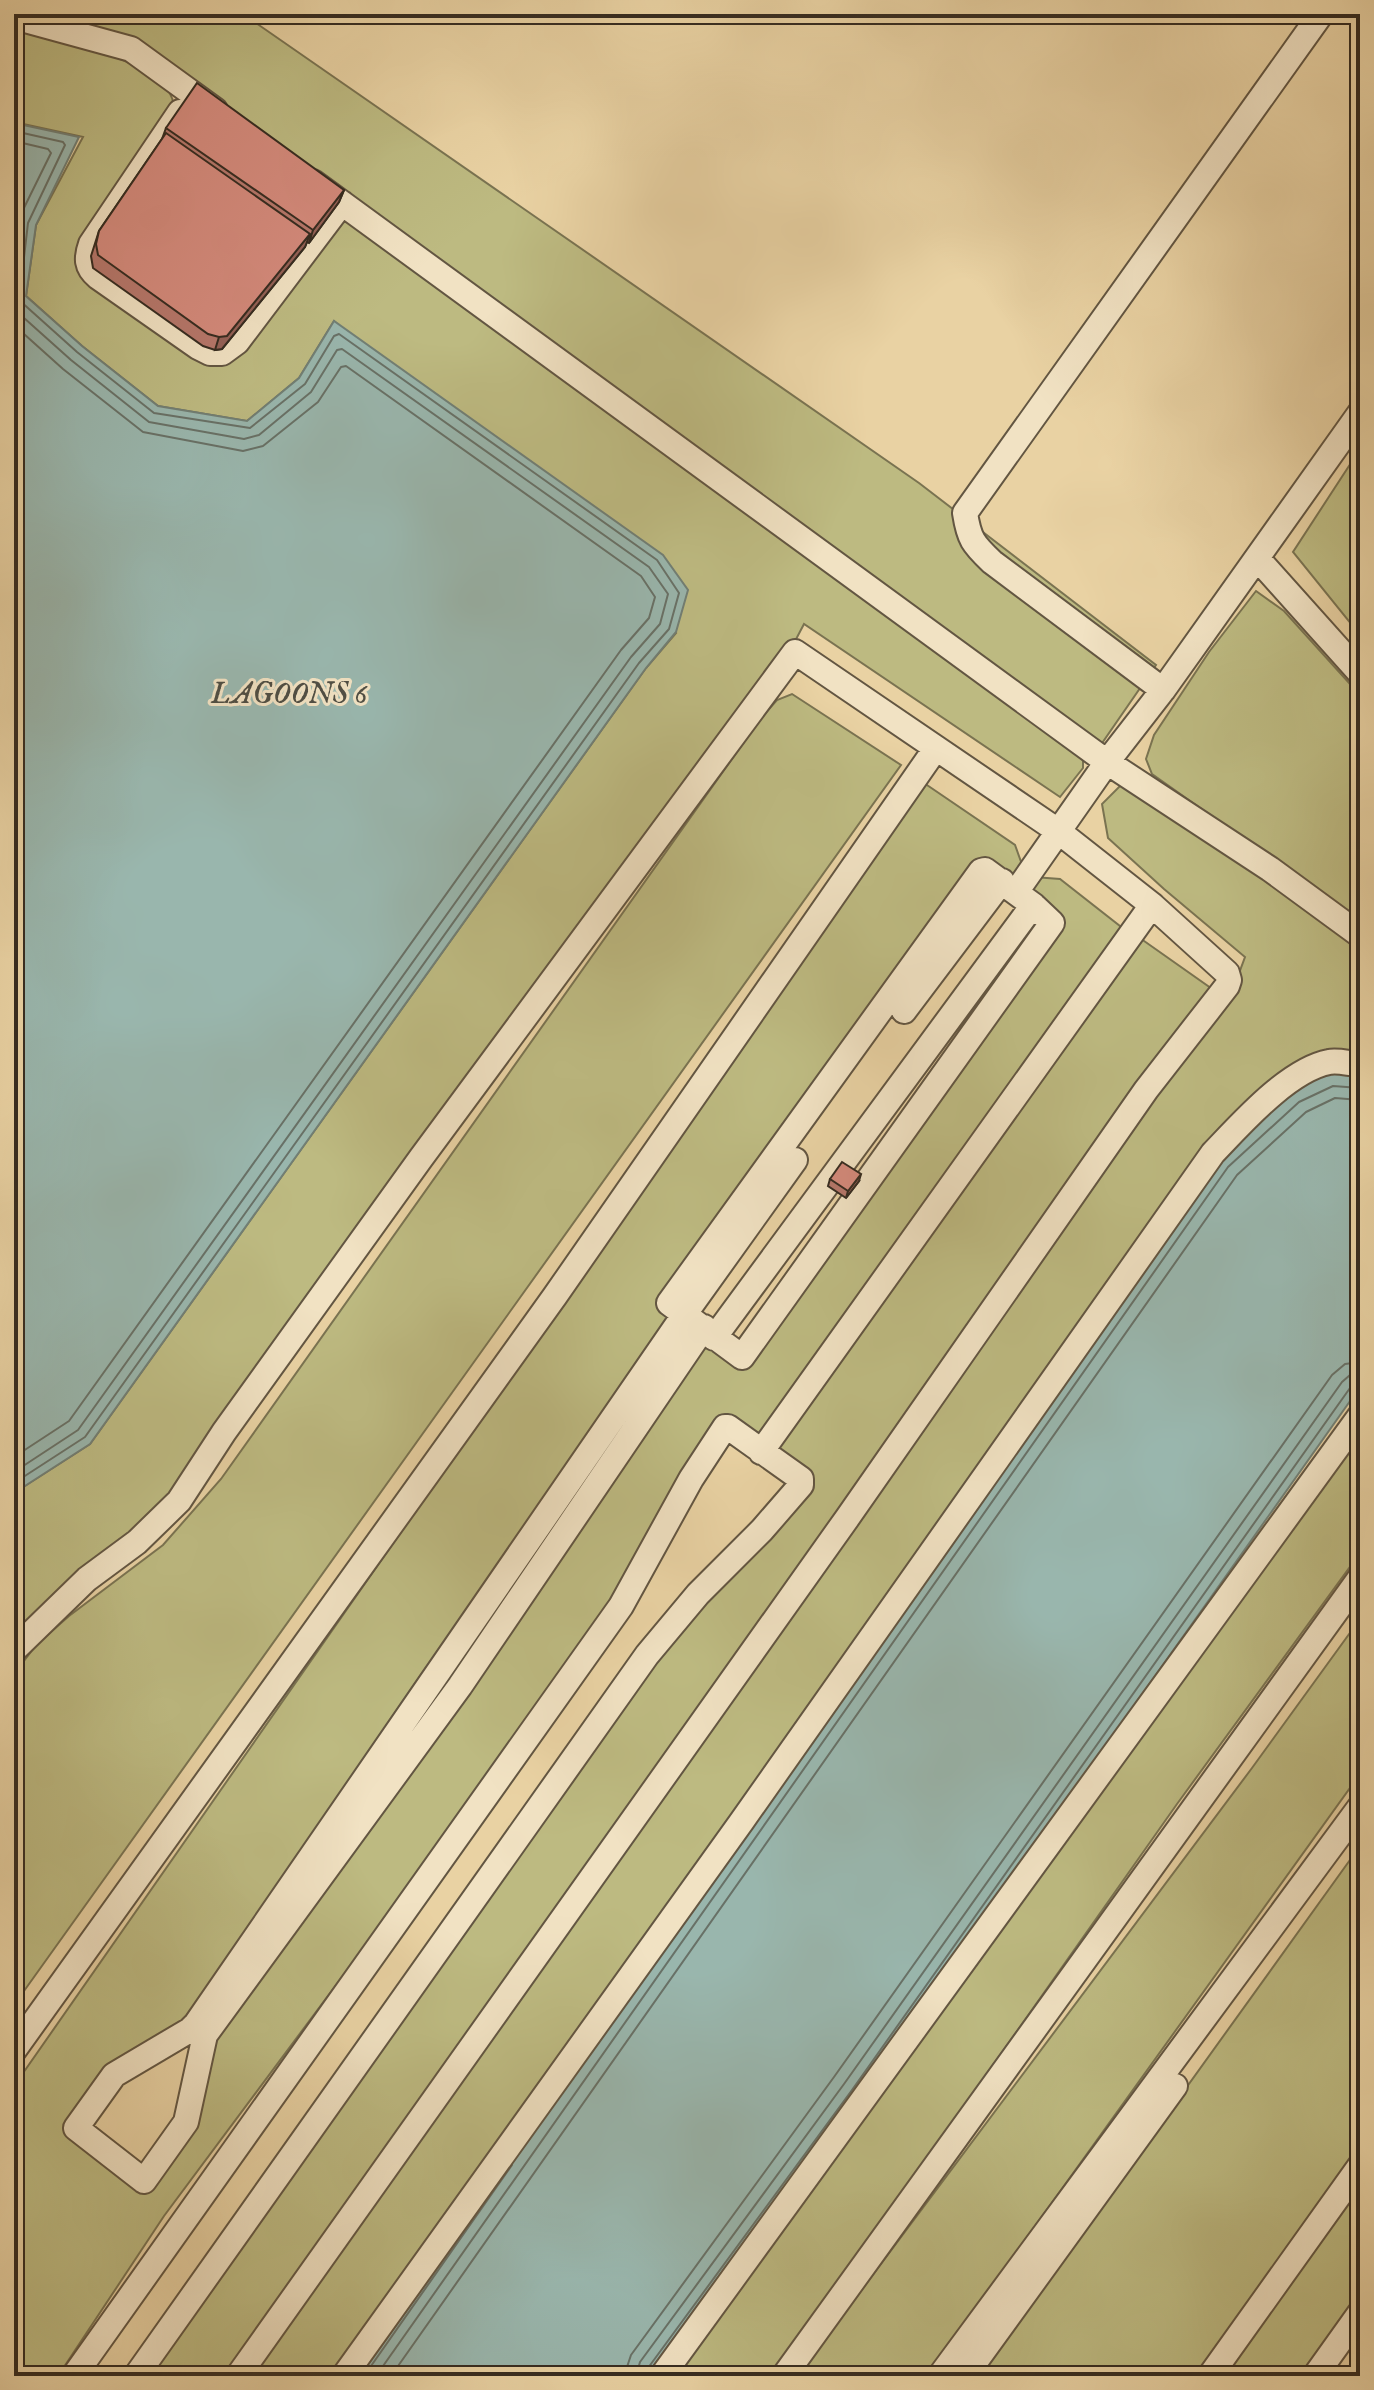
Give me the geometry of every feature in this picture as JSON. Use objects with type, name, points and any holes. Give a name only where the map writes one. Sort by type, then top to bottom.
[{"type":"lane","points":[[1163,690],[992,562],[973,544],[965,513],[1321,14]]},
{"type":"lane","points":[[14,17],[131,49],[229,121]]},
{"type":"lane","points":[[192,93],[91,244],[87,262],[98,277],[198,347],[210,353],[222,353],[246,331],[342,203]]},
{"type":"lane","points":[[160,141],[185,159]]},
{"type":"lane","points":[[292,167],[1107,762],[1270,869],[1360,935]]},
{"type":"lane","points":[[284,230],[309,247]]},
{"type":"lane","points":[[795,1160],[701,1327],[460,1686],[205,2035],[185,2125],[144,2181],[76,2128],[114,2075],[196,2024],[701,1327],[1017,893],[1107,762],[1163,690],[1360,413]]},
{"type":"lane","points":[[1257,558],[1360,673]]},
{"type":"lane","points":[[14,1650],[77,1588],[137,1542],[179,1501],[224,1432],[421,1158],[795,652],[1058,831],[1152,905],[1227,973],[1227,986],[1146,1090],[848,1517],[238,2376]]},
{"type":"lane","points":[[14,2050],[555,1296],[936,748]]},
{"type":"lane","points":[[985,870],[1051,920],[1051,925],[742,1357],[701,1327],[669,1303],[981,871],[985,870]]},
{"type":"lane","points":[[904,1011],[1017,893]]},
{"type":"lane","points":[[761,1452],[1152,905]]},
{"type":"lane","points":[[344,2376],[742,1821],[1213,1153],[1250,1114],[1295,1078],[1330,1062],[1360,1064]]},
{"type":"lane","points":[[662,2376],[1360,1416]]},
{"type":"lane","points":[[74,2376],[621,1606],[691,1479],[725,1427],[728,1427],[801,1479],[801,1485],[762,1530],[698,1594],[647,1655],[136,2376]]},
{"type":"lane","points":[[784,2376],[1360,1578]]},
{"type":"lane","points":[[940,2376],[1360,1807]]},
{"type":"lane","points":[[965,2376],[1360,1832]]},
{"type":"lane","points":[[1210,2376],[1360,2166]]},
{"type":"lane","points":[[1315,2376],[1360,2313]]},
{"type":"shaded area","points":[[38,14],[243,14],[919,483],[1156,665],[1100,746],[194,86]]},
{"type":"shaded area","points":[[14,27],[102,52],[147,72],[163,84],[172,98],[173,117],[331,227],[345,221],[355,222],[1083,757],[1083,768],[1060,797],[804,624],[793,645],[171,1497],[14,1640],[14,1493],[90,1444],[646,668],[676,633],[334,321],[299,378],[247,421],[158,406],[82,346],[26,296],[36,225],[83,137],[14,122]]},
{"type":"shaded area","points":[[1360,449],[1360,635],[1293,552]]},
{"type":"shaded area","points":[[1256,591],[1284,611],[1360,695],[1360,921],[1152,774],[1146,759],[1154,735],[1209,652]]},
{"type":"shaded area","points":[[792,694],[901,765],[14,2005],[14,1674],[37,1644],[69,1616],[163,1545],[221,1479],[761,718],[777,700]]},
{"type":"shaded area","points":[[1124,782],[1360,940],[1360,1056],[1031,1399],[931,1532],[620,1982],[337,2376],[243,2376],[1006,1302],[1232,992],[1245,957],[1108,838],[1102,804]]},
{"type":"shaded area","points":[[924,783],[1015,845],[1024,870],[1015,884],[982,860],[673,1315],[418,1679],[187,2018],[71,2131],[145,2185],[190,2123],[206,2038],[704,1332],[743,1361],[1061,925],[1025,891],[1034,877],[1060,879],[1125,930],[761,1448],[729,1423],[648,1549],[465,1812],[164,2216],[58,2376],[14,2376],[14,2086]]},
{"type":"shaded area","points":[[1137,936],[1215,991],[234,2376],[140,2376],[639,1681],[811,1479],[770,1449]]},
{"type":"shaded area","points":[[1360,1429],[1360,1553],[1177,1804],[774,2376],[670,2376]]},
{"type":"shaded area","points":[[1360,1619],[1360,1774],[964,2325],[925,2376],[797,2376],[1252,1768]]},
{"type":"shaded area","points":[[1360,1846],[1360,2153],[1199,2376],[979,2376]]},
{"type":"shaded area","points":[[1360,2180],[1360,2292],[1300,2376],[1221,2376]]},
{"type":"water","name":"LAGOONS 6","points":[[14,123],[79,137],[36,225],[26,296],[82,346],[158,406],[247,421],[299,378],[334,321],[663,555],[688,590],[676,632],[646,668],[90,1444],[14,1493]]},
{"type":"water","points":[[1330,1067],[1360,1070],[1360,1387],[858,2095],[652,2376],[354,2376],[1215,1155],[1289,1087]]},
{"type":"building","points":[[197,83],[344,190],[313,230],[166,128]]},
{"type":"building","points":[[166,133],[310,234],[227,336],[208,334],[98,255],[96,244],[99,231]]},
{"type":"building","points":[[842,1162],[861,1174],[848,1191],[830,1179]]}]
